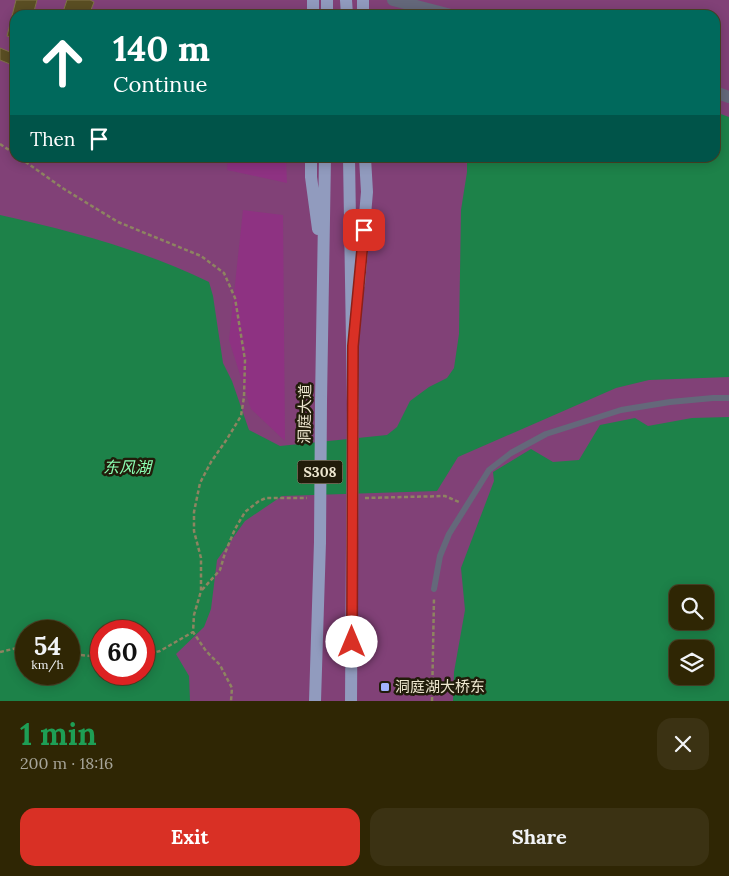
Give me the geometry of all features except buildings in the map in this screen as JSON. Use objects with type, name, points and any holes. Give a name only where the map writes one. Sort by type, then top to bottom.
[{"type":"main road","points":[[311,162],[311,177],[324,266]]},
{"type":"main road","name":"洞庭大道","points":[[315,701],[320,542],[325,162]]},
{"type":"main road","name":"S308","points":[[349,162],[353,346],[351,701]]},
{"type":"main road","points":[[353,346],[367,192],[365,162]]},
{"type":"street","points":[[393,0],[432,10]]},
{"type":"lane","points":[[434,589],[440,556],[449,534],[489,470],[511,453],[546,434],[621,410],[670,402],[729,398]]},
{"type":"path","points":[[26,162],[64,189],[118,222],[201,256],[224,272],[235,298],[245,360],[244,397],[241,416],[211,462],[200,483],[194,512],[194,531],[201,558],[201,591],[194,615],[193,632],[206,651],[220,665],[232,688],[231,701]]},
{"type":"path","points":[[432,701],[434,589]]},
{"type":"path","points":[[155,653],[160,652],[193,632]]},
{"type":"path","points":[[0,652],[15,649]]},
{"type":"shaded area","points":[[0,0],[729,0],[729,701],[0,701]]},
{"type":"shaded area","points":[[228,162],[286,162],[287,183],[227,170]]},
{"type":"shaded area","points":[[243,210],[283,215],[285,441],[251,409],[229,340]]},
{"type":"water","name":"东风湖","points":[[720,114],[729,117],[729,377],[649,380],[616,388],[458,457],[437,491],[282,496],[245,521],[217,560],[211,609],[204,627],[176,654],[189,676],[190,701],[0,701],[0,215],[107,242],[159,260],[209,282],[213,296],[223,363],[232,381],[249,430],[280,446],[387,435],[397,427],[410,401],[429,387],[447,378],[454,368],[459,334],[461,210],[467,162],[720,162]]},
{"type":"water","points":[[729,417],[729,701],[453,701],[454,672],[465,610],[461,568],[494,481],[493,472],[531,449],[553,462],[579,460],[600,425],[635,418],[648,426],[692,418]]},
{"type":"place","name":"洞庭湖大桥东","points":[[385,687]]},
{"type":"route","points":[[352,642],[353,346],[364,230]]}]
